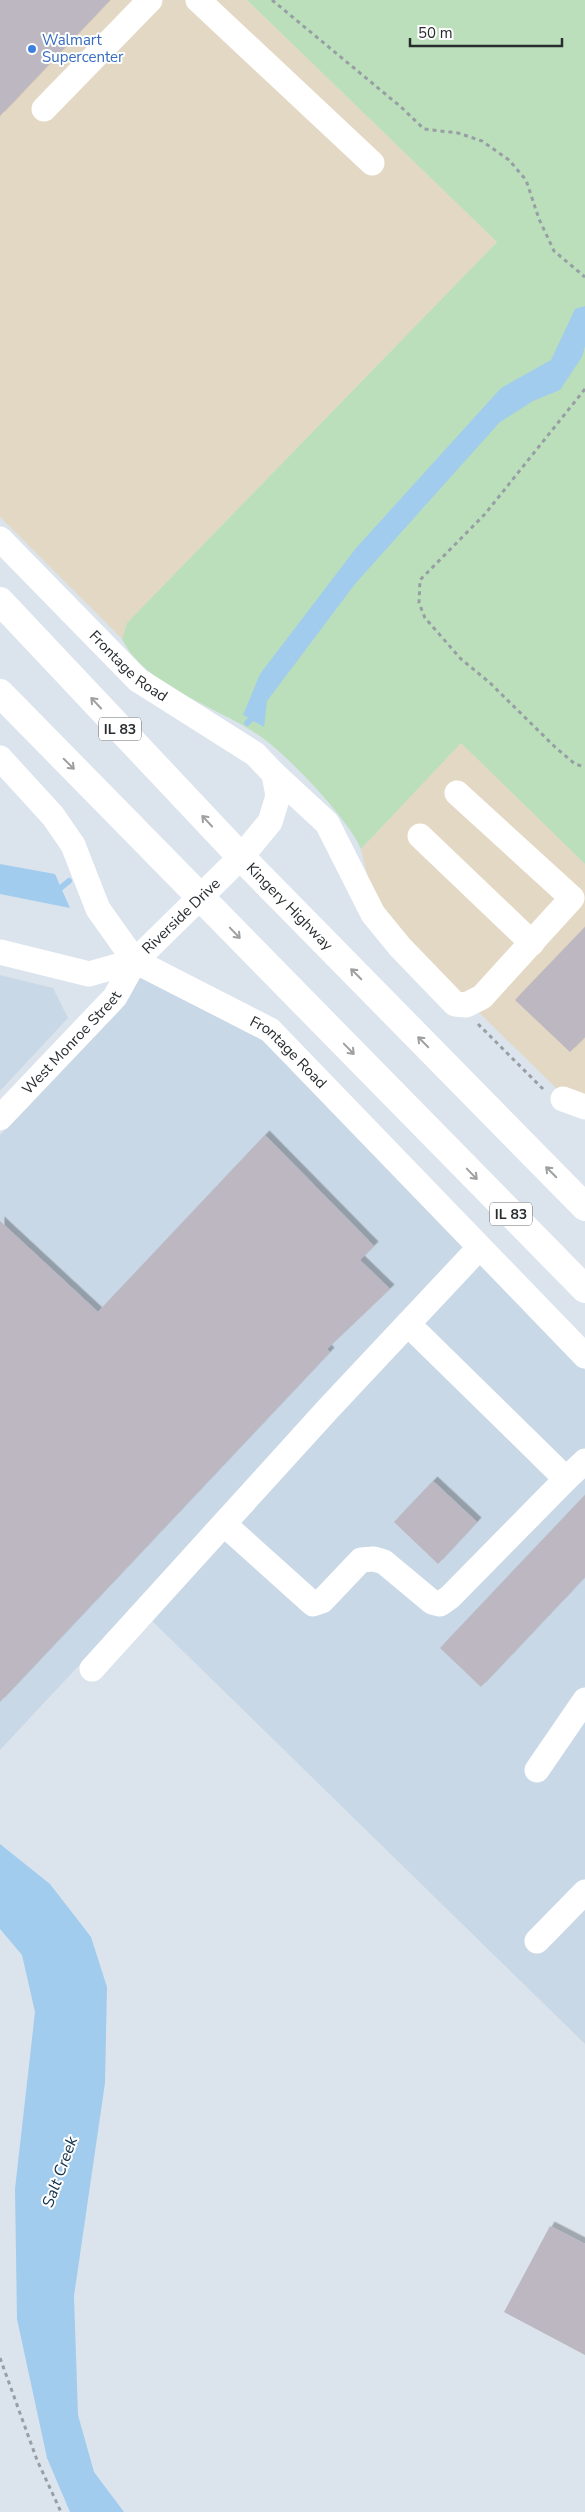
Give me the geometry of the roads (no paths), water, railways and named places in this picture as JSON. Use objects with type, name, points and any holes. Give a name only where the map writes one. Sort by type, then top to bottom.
[{"type":"highway","name":"Kingery Highway","points":[[0,601],[240,857],[585,1207]]},
{"type":"highway","name":"IL 83","points":[[0,693],[585,1289]]},
{"type":"street","points":[[44,109],[150,0]]},
{"type":"street","points":[[198,0],[372,164]]},
{"type":"street","name":"Frontage Road","points":[[0,539],[138,680],[255,754],[327,823],[373,914],[400,947],[455,1004],[466,1005],[482,997],[532,943]]},
{"type":"street","name":"Frontage Road","points":[[0,758],[58,823],[72,845],[98,909],[135,961],[270,1030],[585,1356]]},
{"type":"street","points":[[240,857],[270,822],[278,796],[274,774]]},
{"type":"street","points":[[420,836],[532,943],[572,898],[456,793]]},
{"type":"street","name":"Riverside Drive","points":[[0,952],[89,974],[135,961],[201,898],[240,857]]},
{"type":"street","name":"West Monroe Street","points":[[0,1118],[115,997],[135,961]]},
{"type":"street","points":[[92,1669],[479,1248]]},
{"type":"street","points":[[408,1324],[567,1478]]},
{"type":"street","points":[[224,1524],[313,1604],[322,1601],[361,1560],[374,1559],[384,1562],[432,1602],[440,1604],[450,1597],[585,1461]]},
{"type":"street","points":[[536,1770],[585,1700]]},
{"type":"street","points":[[538,1941],[585,1892]]},
{"type":"water","points":[[585,306],[585,346],[582,357],[560,390],[533,401],[500,422],[355,584],[267,701],[264,727],[243,715],[260,674],[356,548],[501,388],[551,360],[575,309]]},
{"type":"water","points":[[0,864],[55,874],[70,908],[0,894]]},
{"type":"water","name":"Salt Creek","points":[[0,1844],[50,1884],[91,1937],[107,1987],[105,2083],[74,2296],[78,2415],[94,2472],[124,2512],[70,2512],[47,2458],[17,2319],[15,2189],[35,2012],[22,1955],[0,1929]]},
{"type":"waterway","points":[[247,723],[256,714]]},
{"type":"waterway","points":[[54,890],[58,890],[69,881]]},
{"type":"place","name":"Walmart Supercenter","points":[[32,49]]}]
